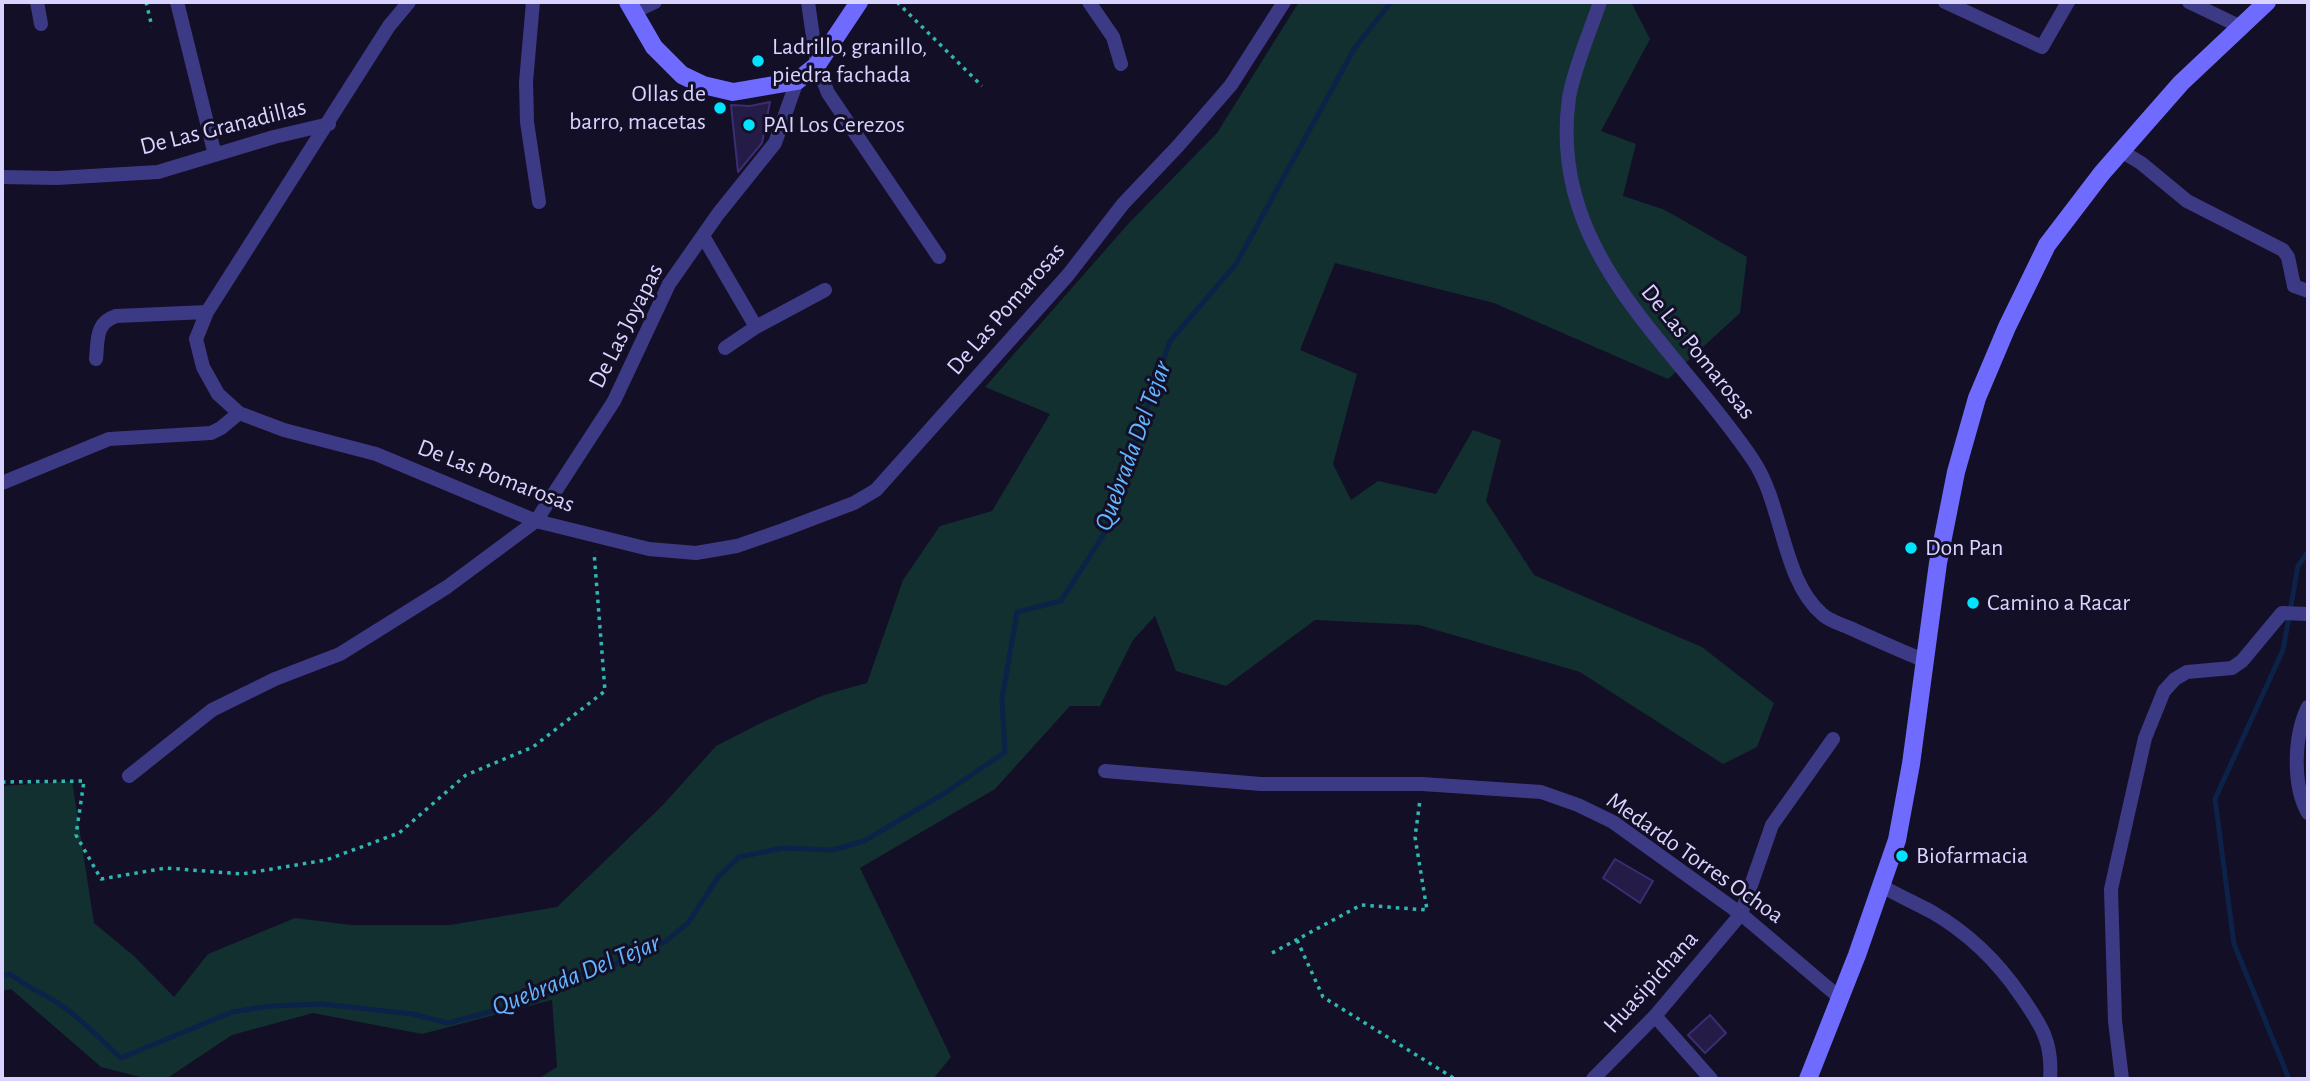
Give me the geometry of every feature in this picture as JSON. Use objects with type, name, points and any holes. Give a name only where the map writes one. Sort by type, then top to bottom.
[{"type":"street","points":[[37,2],[41,24]]},
{"type":"street","points":[[177,2],[215,155]]},
{"type":"street","name":"De Las Pomarosas","points":[[409,2],[390,26],[207,312],[196,339],[203,367],[218,394],[239,413],[284,430],[376,454],[536,521],[649,549],[696,553],[737,546],[783,530],[854,503],[876,490],[1068,275],[1123,204],[1231,85],[1284,2]]},
{"type":"street","points":[[533,2],[526,82],[527,122],[539,202]]},
{"type":"street","points":[[655,2],[631,7],[654,47],[682,75],[703,86],[733,92],[797,81],[817,65],[859,2]]},
{"type":"street","points":[[808,2],[817,65],[828,93],[939,257]]},
{"type":"street","points":[[1089,2],[1113,37],[1121,64]]},
{"type":"street","name":"De Las Pomarosas","points":[[1600,2],[1569,95],[1566,132],[1581,216],[1595,248],[1625,298],[1727,422],[1756,464],[1805,598],[1824,616],[1923,660]]},
{"type":"street","points":[[1945,2],[2042,47],[2068,2]]},
{"type":"street","points":[[2189,2],[2239,26]]},
{"type":"street","points":[[1808,1079],[1857,955],[1897,840],[1911,764],[1923,660],[1956,472],[1977,398],[2007,327],[2047,245],[2102,173],[2181,83],[2267,2]]},
{"type":"street","name":"De Las Joyapas","points":[[536,521],[614,401],[669,285],[775,143],[797,81]]},
{"type":"street","name":"De Las Granadillas","points":[[2,177],[57,178],[158,172],[274,137],[329,124]]},
{"type":"street","points":[[2121,151],[2141,163],[2187,201],[2283,250],[2288,257],[2294,286],[2308,291]]},
{"type":"street","points":[[703,236],[756,327]]},
{"type":"street","points":[[725,348],[756,327],[825,290]]},
{"type":"street","points":[[96,359],[99,328],[106,319],[116,316],[207,312]]},
{"type":"street","points":[[2,483],[109,439],[211,433],[239,413]]},
{"type":"street","points":[[129,776],[212,710],[275,679],[340,654],[447,587],[536,521]]},
{"type":"street","points":[[2122,1079],[2115,1021],[2111,889],[2145,738],[2164,691],[2175,679],[2187,672],[2232,668],[2242,661],[2282,613],[2308,614]]},
{"type":"street","points":[[2308,707],[2297,737],[2303,804],[2308,813]]},
{"type":"street","points":[[1741,914],[1772,824],[1833,739]]},
{"type":"street","name":"Medardo Torres Ochoa","points":[[1105,771],[1261,783],[1422,784],[1541,792],[1578,805],[1613,822],[1741,914],[1840,998]]},
{"type":"street","points":[[1880,885],[1933,913],[1986,952],[2001,967],[2038,1018],[2047,1038],[2051,1062],[2050,1079]]},
{"type":"street","name":"Huasipichana","points":[[1593,1079],[1655,1016],[1741,914]]},
{"type":"street","points":[[1655,1016],[1711,1079]]},
{"type":"path","points":[[146,2],[152,27]]},
{"type":"path","points":[[897,2],[982,86]]},
{"type":"path","points":[[2,782],[84,781],[76,835],[101,879],[166,868],[242,874],[326,860],[399,833],[466,775],[533,747],[605,691],[593,536]]},
{"type":"path","points":[[1272,953],[1362,905],[1427,909],[1415,836],[1422,784]]},
{"type":"path","points":[[1297,940],[1322,998],[1455,1079]]},
{"type":"green space","points":[[1299,2],[1631,2],[1650,39],[1601,131],[1636,144],[1623,196],[1665,210],[1747,257],[1740,313],[1668,379],[1494,303],[1335,263],[1300,350],[1357,374],[1333,464],[1351,500],[1378,481],[1436,494],[1473,430],[1501,440],[1486,501],[1534,575],[1702,647],[1774,703],[1757,747],[1723,764],[1580,672],[1419,625],[1315,620],[1226,686],[1176,671],[1155,616],[1133,640],[1100,706],[1070,706],[995,789],[860,868],[951,1057],[933,1079],[538,1079],[557,1067],[552,1000],[422,1034],[313,1013],[232,1035],[166,1079],[148,1079],[101,1067],[11,989],[2,991],[2,786],[72,781],[94,923],[134,956],[174,997],[208,954],[295,918],[351,925],[450,925],[557,907],[662,806],[716,746],[824,695],[867,683],[903,580],[940,526],[992,511],[1050,414],[985,387],[1129,223],[1217,133]]},
{"type":"building","name":"PAI Los Cerezos","points":[[770,102],[762,143],[738,172],[731,105],[750,106]]},
{"type":"building","points":[[1615,859],[1653,881],[1640,903],[1603,878]]},
{"type":"building","points":[[1710,1015],[1726,1033],[1705,1053],[1688,1035]]},
{"type":"waterway","name":"Quebrada Del Tejar","points":[[2,976],[10,974],[62,1006],[121,1058],[232,1012],[271,1006],[322,1004],[412,1014],[448,1023],[500,1009],[538,988],[618,963],[666,941],[688,923],[718,877],[739,857],[783,848],[833,850],[864,841],[945,793],[1005,752],[1002,699],[1017,612],[1061,601],[1104,534],[1170,341],[1236,264],[1354,49],[1391,2]]},
{"type":"waterway","points":[[2289,1079],[2234,944],[2215,799],[2283,650],[2298,566],[2308,552]]},
{"type":"place","name":"Ladrillo, granillo, piedra fachada","points":[[758,61]]},
{"type":"place","name":"Ollas de barro, macetas","points":[[720,108]]},
{"type":"place","name":"PAI Los Cerezos","points":[[749,125]]},
{"type":"place","name":"Don Pan","points":[[1911,548]]},
{"type":"place","name":"Camino a Racar","points":[[1973,603]]},
{"type":"place","name":"Biofarmacia","points":[[1902,856]]}]
